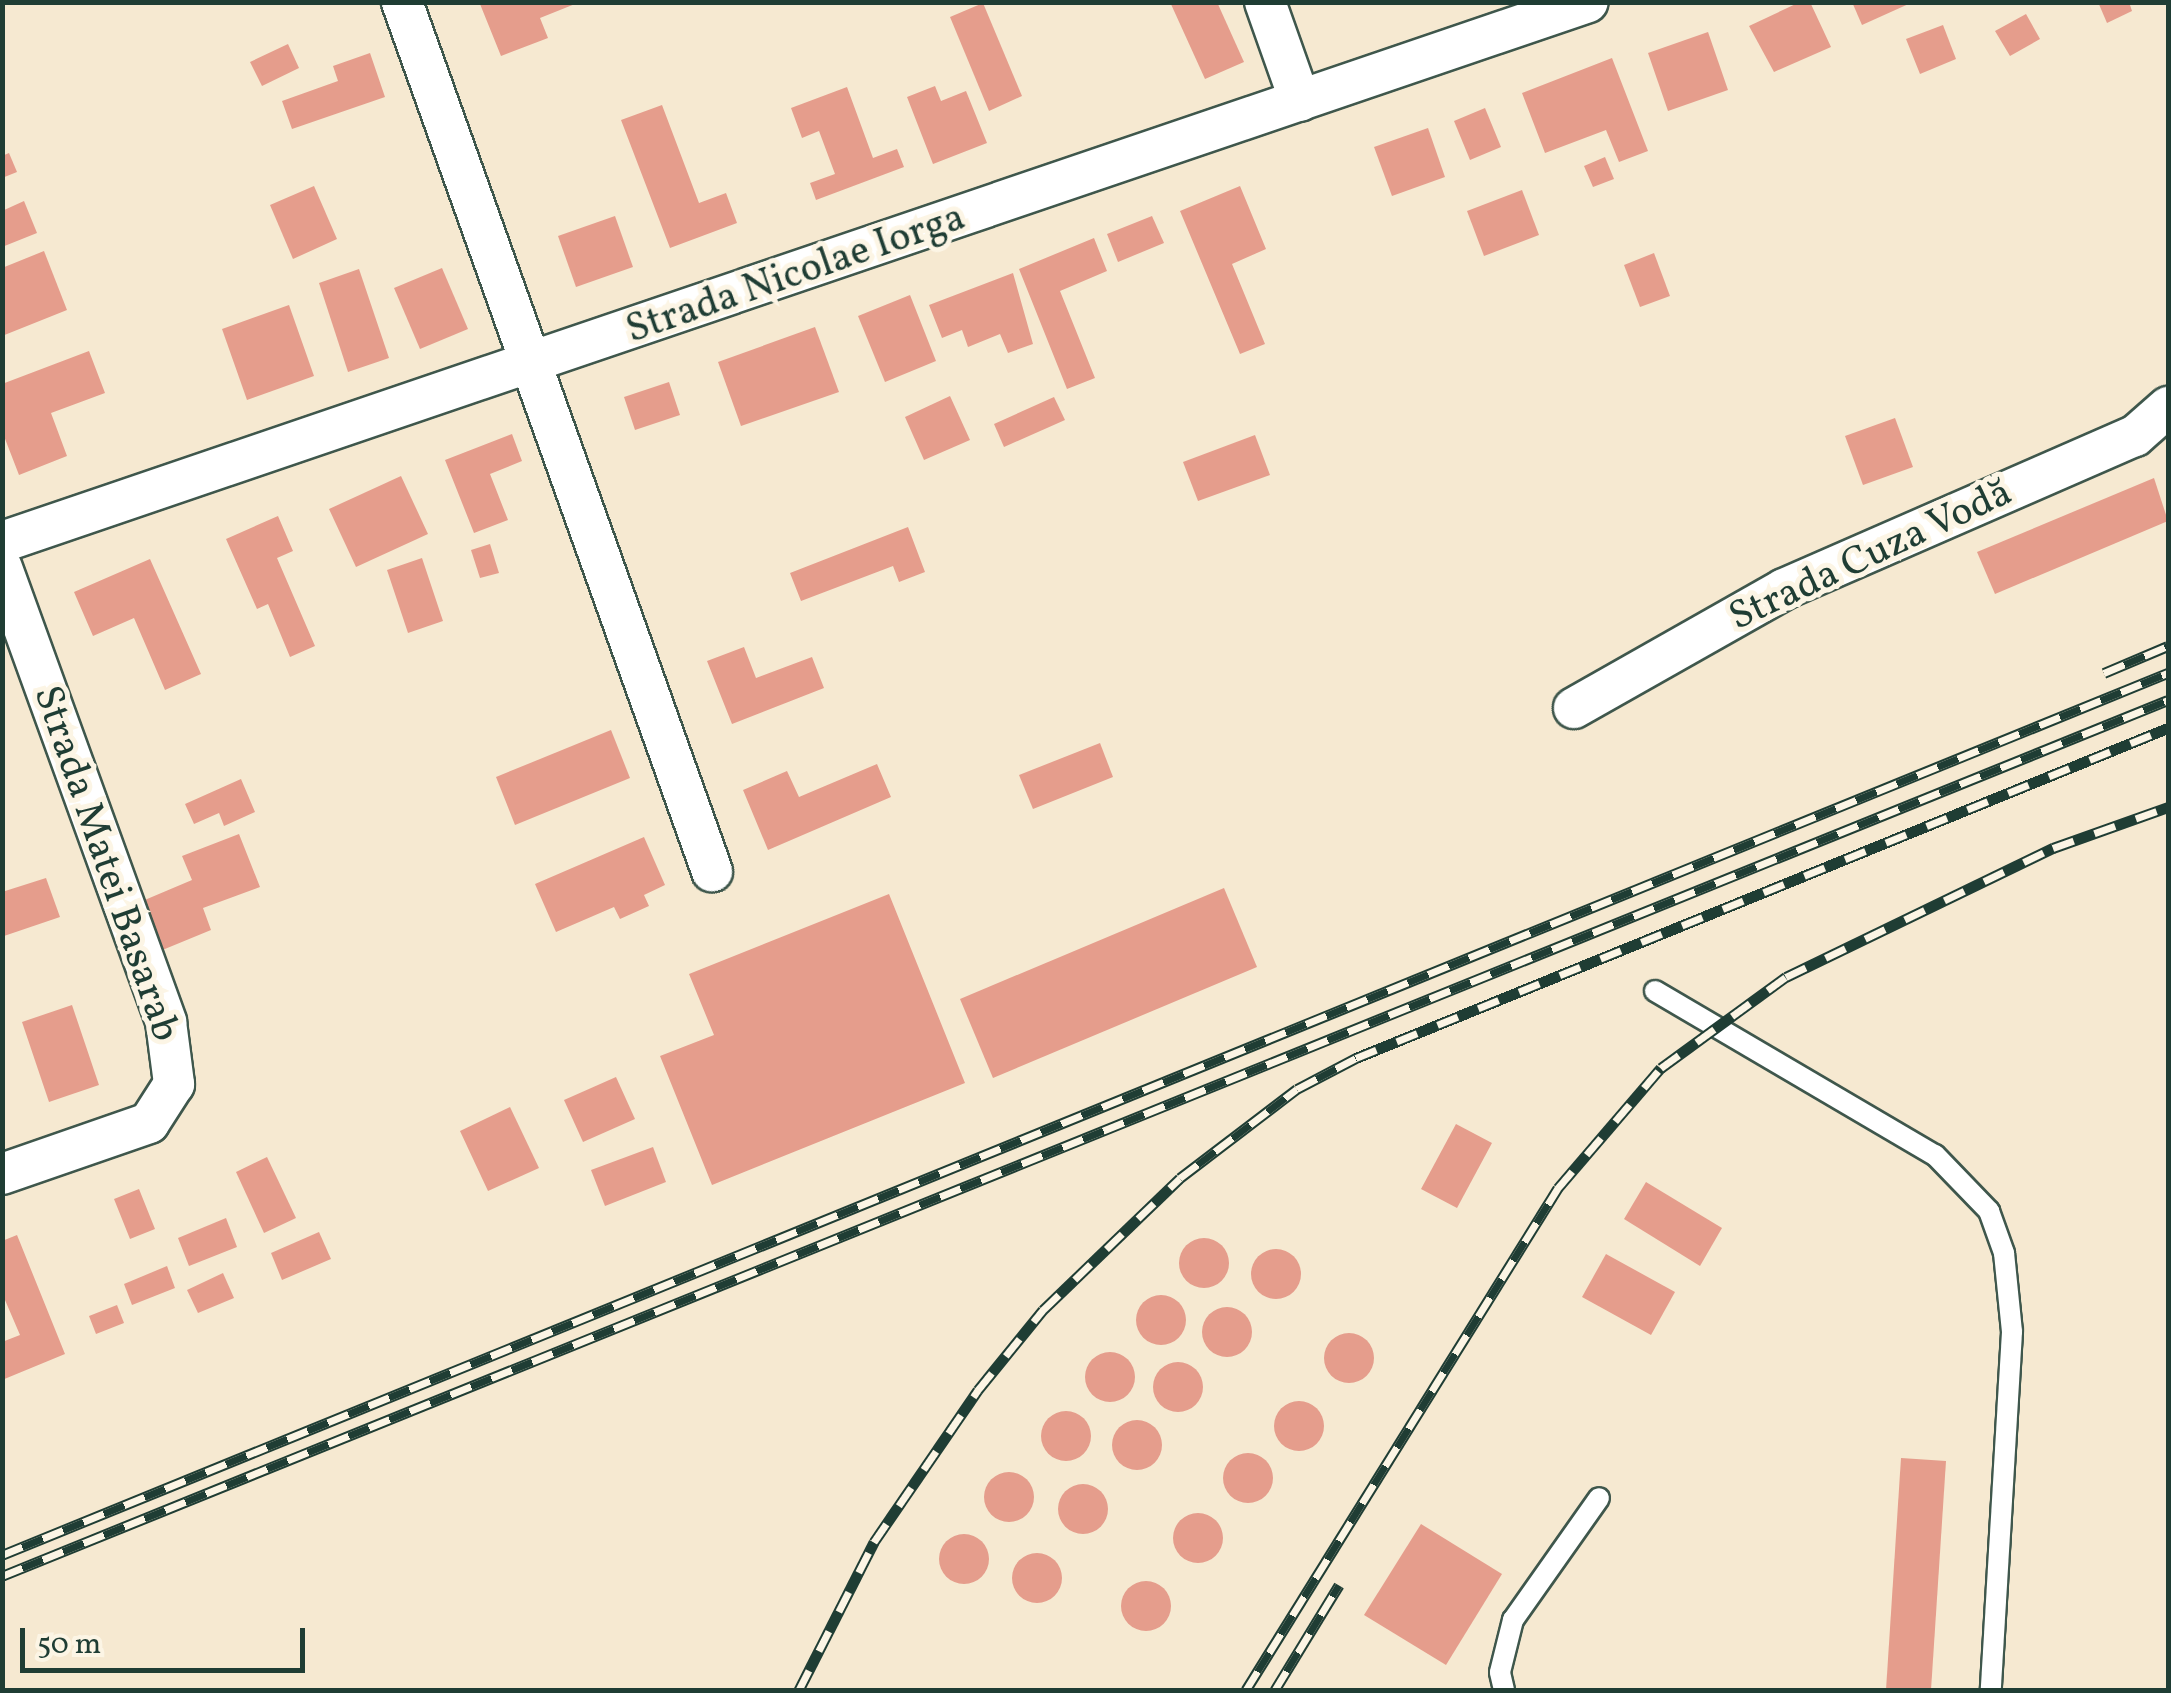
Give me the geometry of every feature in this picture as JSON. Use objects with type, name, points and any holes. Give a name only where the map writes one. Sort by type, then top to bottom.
[{"type":"street","points":[[402,2],[528,368],[712,870]]},
{"type":"street","points":[[1265,2],[1300,101]]},
{"type":"street","name":"Strada Nicolae Iorga","points":[[2,542],[528,368],[1588,2]]},
{"type":"street","name":"Strada Cuza Vodă","points":[[1574,708],[1784,590],[2135,436],[2168,407]]},
{"type":"street","name":"Strada Matei Basarab","points":[[2,568],[166,1022],[174,1084],[149,1122],[2,1174]]},
{"type":"lane","points":[[1655,991],[1936,1155],[1989,1210],[2004,1253],[2012,1332],[1991,1690]]},
{"type":"lane","points":[[1504,1690],[1500,1672],[1513,1620],[1599,1498]]},
{"type":"building","points":[[580,2],[540,18],[548,38],[501,56],[480,4]]},
{"type":"building","points":[[1170,2],[1217,2],[1244,62],[1205,79]]},
{"type":"building","points":[[1800,2],[1810,2],[1831,47],[1774,72],[1749,26]]},
{"type":"building","points":[[1852,2],[1913,2],[1862,25]]},
{"type":"building","points":[[2098,2],[2129,2],[2132,11],[2107,23]]},
{"type":"building","points":[[983,3],[1022,96],[989,111],[950,17]]},
{"type":"building","points":[[2026,14],[2040,39],[2010,56],[1995,31]]},
{"type":"building","points":[[1943,25],[1956,59],[1920,74],[1906,39]]},
{"type":"building","points":[[1708,32],[1728,90],[1668,111],[1648,53]]},
{"type":"building","points":[[288,44],[299,68],[262,86],[250,62]]},
{"type":"building","points":[[370,53],[385,97],[292,129],[282,101],[338,81],[333,66]]},
{"type":"building","points":[[1612,58],[1648,151],[1619,162],[1606,130],[1545,153],[1522,93]]},
{"type":"building","points":[[935,86],[941,101],[966,91],[987,143],[933,164],[907,97]]},
{"type":"building","points":[[847,87],[873,158],[897,149],[904,167],[816,200],[810,183],[835,174],[819,131],[802,138],[791,108]]},
{"type":"building","points":[[662,105],[699,203],[726,193],[737,223],[670,248],[621,120]]},
{"type":"building","points":[[1485,108],[1501,147],[1470,160],[1454,121]]},
{"type":"building","points":[[1428,128],[1445,177],[1392,196],[1374,147]]},
{"type":"building","points":[[9,153],[17,172],[2,178],[2,156]]},
{"type":"building","points":[[1605,157],[1614,179],[1593,187],[1584,166]]},
{"type":"building","points":[[314,186],[337,239],[293,259],[270,205]]},
{"type":"building","points":[[1240,186],[1266,249],[1232,264],[1265,344],[1240,354],[1180,211]]},
{"type":"building","points":[[1522,190],[1539,235],[1484,256],[1467,211]]},
{"type":"building","points":[[24,201],[37,233],[2,247],[2,211]]},
{"type":"building","points":[[615,216],[633,267],[576,287],[558,236]]},
{"type":"building","points":[[1152,216],[1164,243],[1118,262],[1107,234]]},
{"type":"building","points":[[1094,238],[1107,271],[1060,291],[1095,378],[1067,389],[1019,269]]},
{"type":"building","points":[[44,251],[67,310],[2,336],[2,268]]},
{"type":"building","points":[[1654,253],[1670,296],[1640,307],[1624,265]]},
{"type":"building","points":[[442,268],[468,329],[420,349],[394,288]]},
{"type":"building","points":[[359,269],[389,358],[348,372],[319,283]]},
{"type":"building","points":[[1013,273],[1033,344],[1008,353],[1000,334],[968,347],[962,330],[942,338],[929,305]]},
{"type":"building","points":[[910,295],[936,361],[885,382],[858,316]]},
{"type":"building","points":[[289,305],[314,376],[247,400],[222,329]]},
{"type":"building","points":[[815,327],[839,392],[741,426],[718,362]]},
{"type":"building","points":[[89,351],[105,393],[51,413],[67,456],[19,475],[2,431],[2,384]]},
{"type":"building","points":[[669,382],[680,415],[635,430],[624,397]]},
{"type":"building","points":[[950,396],[970,440],[924,460],[905,417]]},
{"type":"building","points":[[1054,397],[1065,420],[1004,447],[994,424]]},
{"type":"building","points":[[1895,418],[1913,467],[1863,485],[1845,436]]},
{"type":"building","points":[[512,434],[522,461],[490,474],[508,520],[474,533],[445,460]]},
{"type":"building","points":[[1255,435],[1270,475],[1198,501],[1183,462]]},
{"type":"building","points":[[401,476],[428,534],[356,567],[329,509]]},
{"type":"building","points":[[2154,478],[2168,521],[1995,594],[1977,552]]},
{"type":"building","points":[[278,516],[293,551],[277,558],[315,646],[290,657],[268,604],[257,609],[226,539]]},
{"type":"building","points":[[908,527],[925,572],[899,582],[893,566],[801,601],[790,573]]},
{"type":"building","points":[[490,544],[499,573],[480,578],[471,550]]},
{"type":"building","points":[[422,558],[443,621],[408,633],[387,570]]},
{"type":"building","points":[[150,559],[201,674],[165,690],[134,618],[93,636],[74,592]]},
{"type":"building","points":[[744,647],[756,678],[812,657],[824,688],[732,724],[707,661]]},
{"type":"building","points":[[611,730],[630,778],[515,825],[496,777]]},
{"type":"building","points":[[1100,743],[1113,777],[1033,809],[1019,775]]},
{"type":"building","points":[[877,764],[891,797],[768,850],[743,790],[787,771],[799,797]]},
{"type":"building","points":[[241,779],[255,812],[224,826],[219,813],[194,824],[185,804]]},
{"type":"building","points":[[239,834],[260,887],[203,908],[211,930],[160,951],[140,902],[192,880],[182,856]]},
{"type":"building","points":[[644,837],[665,885],[644,895],[649,906],[620,919],[614,907],[556,932],[535,884]]},
{"type":"building","points":[[46,878],[60,917],[4,936],[2,892]]},
{"type":"building","points":[[1224,888],[1257,967],[993,1078],[960,999]]},
{"type":"building","points":[[889,894],[965,1083],[712,1185],[660,1056],[714,1035],[689,974]]},
{"type":"building","points":[[72,1005],[99,1085],[49,1102],[22,1022]]},
{"type":"building","points":[[616,1077],[635,1119],[583,1142],[564,1100]]},
{"type":"building","points":[[510,1107],[539,1168],[488,1191],[460,1131]]},
{"type":"building","points":[[1456,1124],[1492,1143],[1457,1208],[1421,1189]]},
{"type":"building","points":[[653,1147],[666,1182],[605,1206],[591,1170]]},
{"type":"building","points":[[267,1157],[296,1218],[264,1233],[236,1172]]},
{"type":"building","points":[[1646,1182],[1722,1228],[1700,1266],[1624,1219]]},
{"type":"building","points":[[139,1189],[155,1229],[130,1239],[114,1199]]},
{"type":"building","points":[[226,1218],[237,1247],[189,1266],[178,1238]]},
{"type":"building","points":[[319,1232],[331,1259],[282,1280],[271,1253]]},
{"type":"building","points":[[17,1235],[65,1354],[2,1380],[2,1342],[20,1335],[2,1293],[2,1241]]},
{"type":"building","points":[[1204,1238],[1222,1245],[1229,1263],[1222,1281],[1204,1288],[1186,1281],[1179,1263],[1186,1245]]},
{"type":"building","points":[[1276,1249],[1294,1256],[1301,1274],[1294,1292],[1276,1299],[1258,1292],[1251,1274],[1258,1256]]},
{"type":"building","points":[[1606,1254],[1675,1292],[1651,1335],[1582,1297]]},
{"type":"building","points":[[167,1266],[175,1288],[132,1305],[124,1284]]},
{"type":"building","points":[[223,1273],[234,1298],[198,1313],[187,1290]]},
{"type":"building","points":[[1161,1295],[1179,1302],[1186,1320],[1179,1338],[1161,1345],[1143,1338],[1136,1320],[1143,1302]]},
{"type":"building","points":[[117,1305],[124,1323],[96,1334],[89,1316]]},
{"type":"building","points":[[1227,1307],[1245,1314],[1252,1332],[1245,1350],[1227,1357],[1209,1350],[1202,1332],[1209,1314]]},
{"type":"building","points":[[1349,1333],[1367,1340],[1374,1358],[1367,1376],[1349,1383],[1331,1376],[1324,1358],[1331,1340]]},
{"type":"building","points":[[1110,1352],[1128,1359],[1135,1377],[1128,1395],[1110,1402],[1092,1395],[1085,1377],[1092,1359]]},
{"type":"building","points":[[1178,1362],[1196,1369],[1203,1387],[1196,1405],[1178,1412],[1160,1405],[1153,1387],[1160,1369]]},
{"type":"building","points":[[1299,1401],[1317,1408],[1324,1426],[1317,1444],[1299,1451],[1281,1444],[1274,1426],[1281,1408]]},
{"type":"building","points":[[1066,1411],[1084,1418],[1091,1436],[1084,1454],[1066,1461],[1048,1454],[1041,1436],[1048,1418]]},
{"type":"building","points":[[1137,1420],[1155,1427],[1162,1445],[1155,1463],[1137,1470],[1119,1463],[1112,1445],[1119,1427]]},
{"type":"building","points":[[1248,1453],[1266,1460],[1273,1478],[1266,1496],[1248,1503],[1230,1496],[1223,1478],[1230,1460]]},
{"type":"building","points":[[1901,1458],[1946,1461],[1931,1690],[1886,1690]]},
{"type":"building","points":[[1009,1472],[1027,1479],[1034,1497],[1027,1515],[1009,1522],[991,1515],[984,1497],[991,1479]]},
{"type":"building","points":[[1083,1484],[1101,1491],[1108,1509],[1101,1527],[1083,1534],[1065,1527],[1058,1509],[1065,1491]]},
{"type":"building","points":[[1198,1513],[1216,1520],[1223,1538],[1216,1556],[1198,1563],[1180,1556],[1173,1538],[1180,1520]]},
{"type":"building","points":[[1421,1524],[1502,1574],[1446,1665],[1364,1615]]},
{"type":"building","points":[[964,1534],[982,1541],[989,1559],[982,1577],[964,1584],[946,1577],[939,1559],[946,1541]]},
{"type":"building","points":[[1037,1553],[1055,1560],[1062,1578],[1055,1596],[1037,1603],[1019,1596],[1012,1578],[1019,1560]]},
{"type":"building","points":[[1146,1581],[1164,1588],[1171,1606],[1164,1624],[1146,1631],[1128,1624],[1121,1606],[1128,1588]]},
{"type":"railway","points":[[2104,673],[2168,646]]},
{"type":"railway","points":[[2,1555],[2168,673]]},
{"type":"railway","points":[[2,1576],[2168,700]]},
{"type":"railway","points":[[799,1690],[874,1542],[978,1390],[1043,1310],[1180,1178],[1297,1089],[1356,1058],[2168,728]]},
{"type":"railway","points":[[1246,1690],[1558,1188],[1661,1068],[1786,977],[2053,848],[2168,807]]},
{"type":"railway","points":[[1275,1690],[1339,1585]]}]
